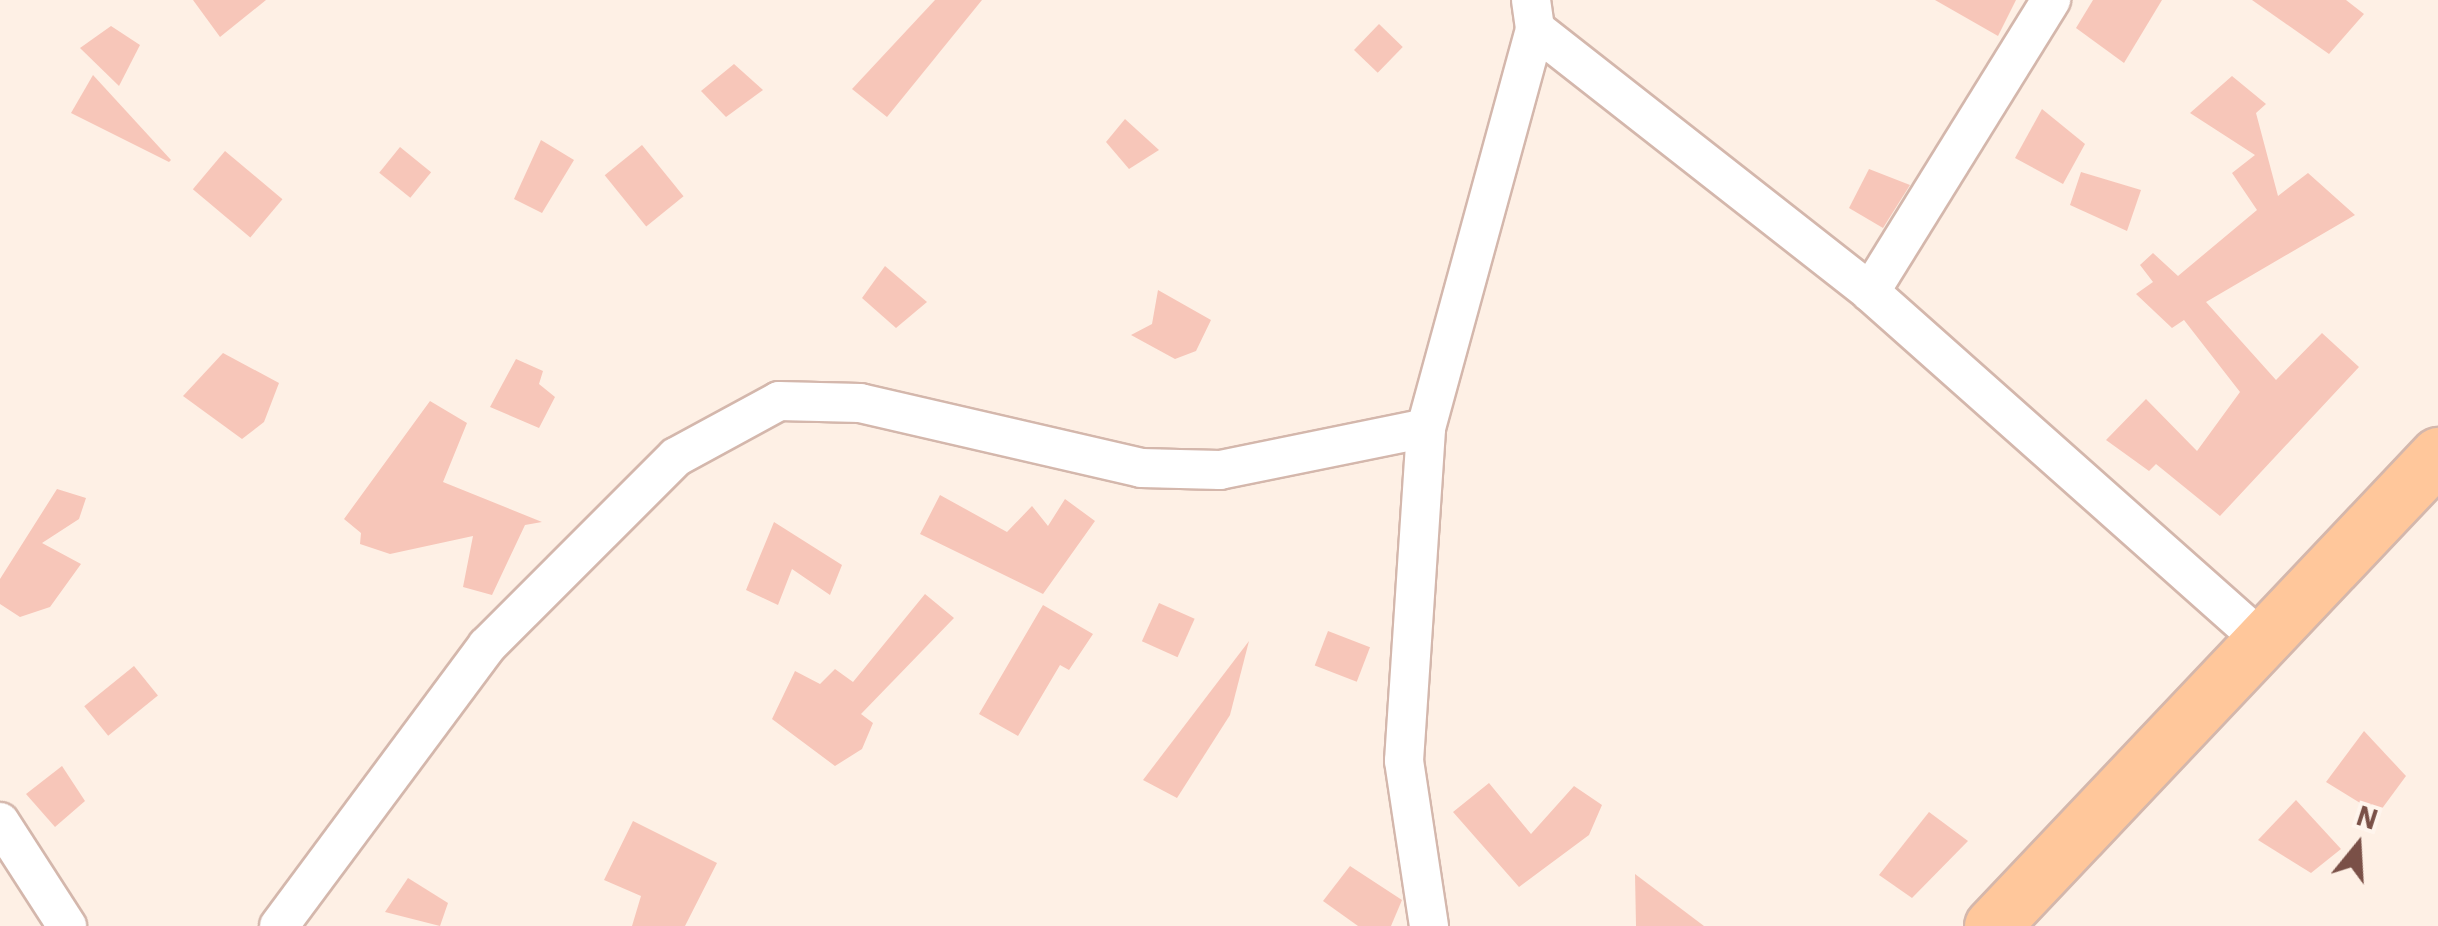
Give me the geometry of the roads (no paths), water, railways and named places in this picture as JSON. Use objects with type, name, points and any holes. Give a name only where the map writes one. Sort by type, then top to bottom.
[{"type":"main road","points":[[1992,926],[2438,455]]},
{"type":"street","points":[[1870,292],[2051,0]]},
{"type":"street","points":[[1430,926],[1404,761],[1426,428],[1533,14],[1870,292],[2264,642]]},
{"type":"street","points":[[279,926],[487,646],[676,458],[779,402],[860,403],[1141,468],[1220,470],[1426,428]]},
{"type":"street","points":[[0,822],[68,926]]}]
